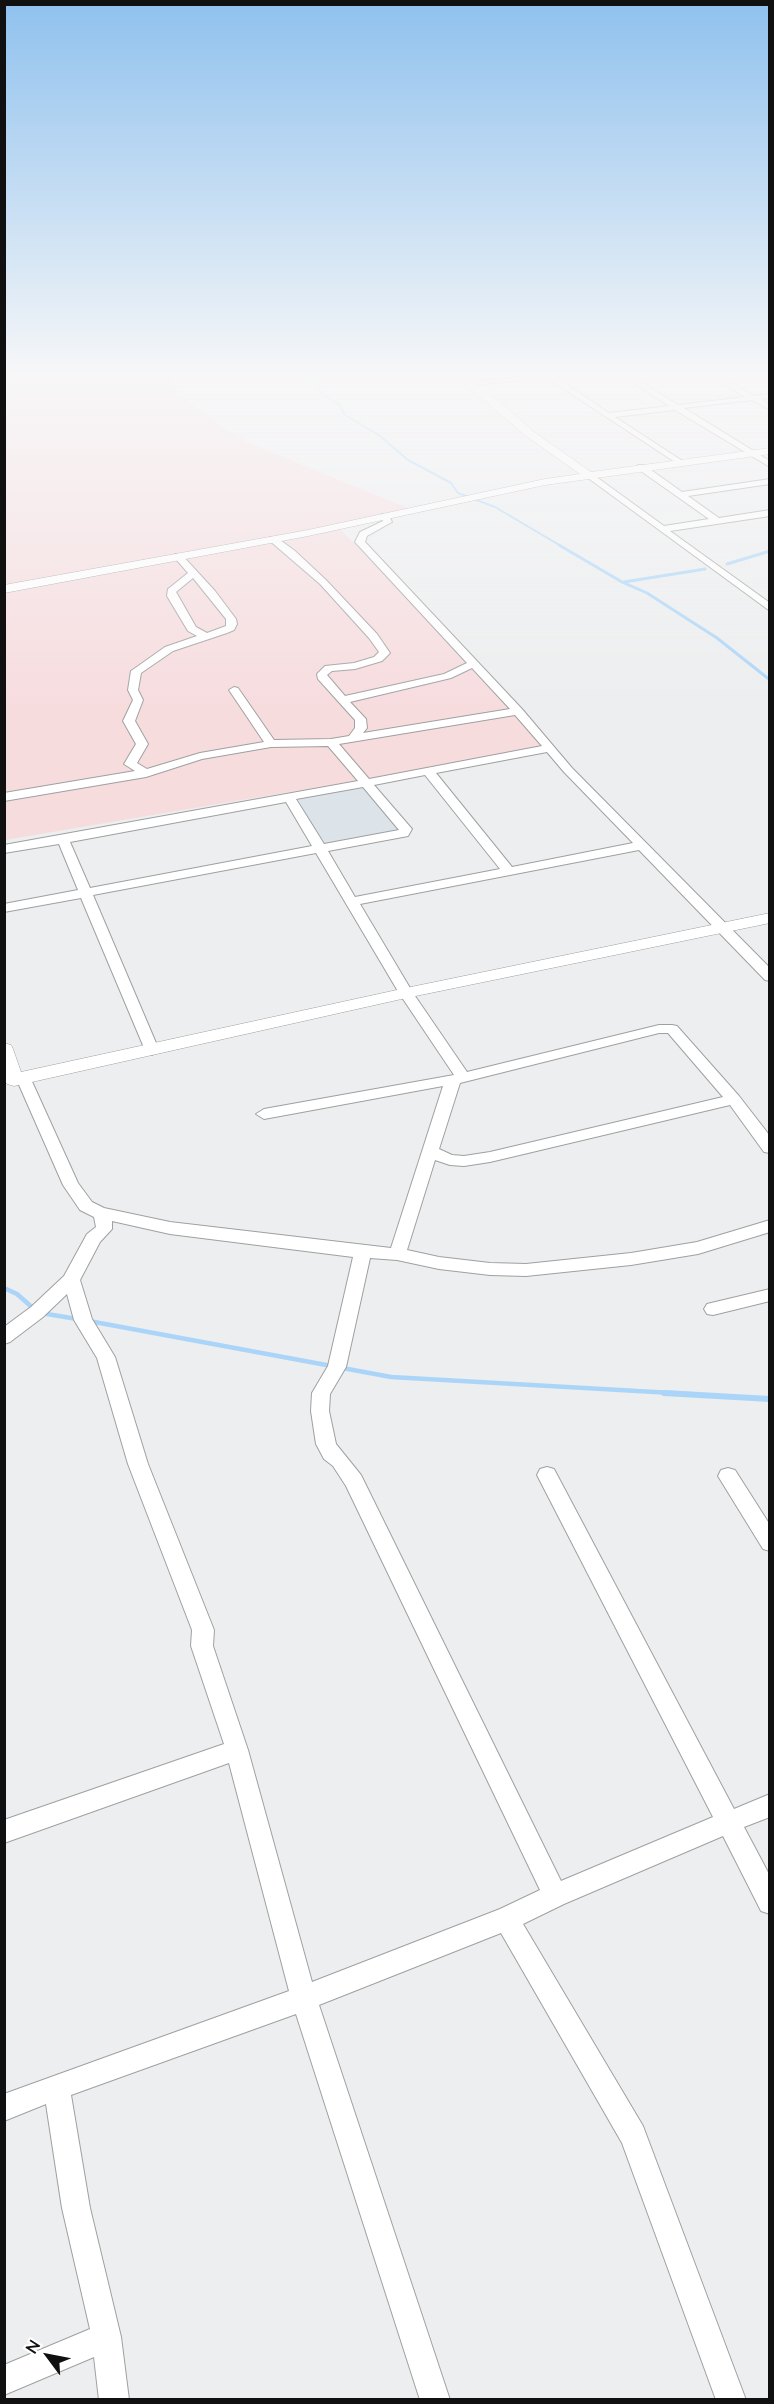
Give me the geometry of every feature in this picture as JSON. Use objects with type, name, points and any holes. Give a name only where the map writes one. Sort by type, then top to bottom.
[{"type":"street","points":[[4,589],[273,539],[538,485]]},
{"type":"street","points":[[602,485],[770,608]]},
{"type":"street","points":[[666,485],[717,521]]},
{"type":"street","points":[[679,495],[743,485]]},
{"type":"street","points":[[663,529],[770,513]]},
{"type":"street","points":[[385,516],[388,522],[363,534],[360,542],[518,711],[568,770],[770,977]]},
{"type":"street","points":[[273,539],[323,582],[373,636],[385,653],[378,659],[355,666],[329,668],[322,674],[322,677],[362,724],[353,738]]},
{"type":"street","points":[[146,773],[130,764],[142,744],[129,721],[138,700],[133,690],[136,671],[156,656],[230,628],[231,619],[178,556]]},
{"type":"street","points":[[194,573],[171,591],[192,629],[206,637]]},
{"type":"street","points":[[757,598],[770,596]]},
{"type":"street","points":[[343,700],[447,676],[473,664]]},
{"type":"street","points":[[234,690],[271,744]]},
{"type":"street","points":[[4,797],[146,773],[182,760],[271,744],[332,742],[518,711]]},
{"type":"street","points":[[4,908],[406,831],[332,742]]},
{"type":"street","points":[[4,849],[63,840],[550,748]]},
{"type":"street","points":[[429,772],[509,872]]},
{"type":"street","points":[[289,797],[458,1078]]},
{"type":"street","points":[[63,840],[152,1050]]},
{"type":"street","points":[[352,902],[643,845]]},
{"type":"street","points":[[14,1080],[406,993],[770,918]]},
{"type":"street","points":[[264,1114],[458,1078],[658,1029],[672,1029],[734,1099],[770,1148]]},
{"type":"street","points":[[4,1049],[14,1080],[71,1185],[86,1206],[100,1213],[170,1228],[363,1252],[397,1254],[439,1263],[490,1269],[567,1267],[698,1248],[770,1226]]},
{"type":"street","points":[[397,1254],[458,1078]]},
{"type":"street","points":[[431,1152],[450,1160],[464,1161],[490,1157],[734,1099]]},
{"type":"street","points":[[4,1337],[37,1312],[71,1280],[93,1238],[104,1229],[104,1220],[100,1213]]},
{"type":"street","points":[[363,1252],[337,1367],[321,1393],[326,1444],[331,1454],[340,1461],[354,1480],[555,1895]]},
{"type":"street","points":[[71,1280],[83,1320],[106,1357],[138,1464],[203,1630],[202,1646],[237,1750],[304,1998],[435,2400]]},
{"type":"street","points":[[713,1309],[770,1295]]},
{"type":"street","points":[[547,1475],[770,1902]]},
{"type":"street","points":[[728,1476],[770,1543]]},
{"type":"street","points":[[4,1832],[237,1750]]},
{"type":"street","points":[[4,2108],[304,1998],[506,1919],[555,1895],[770,1805]]},
{"type":"street","points":[[506,1919],[633,2136],[731,2400]]},
{"type":"street","points":[[57,2087],[76,2208],[106,2337],[114,2400]]},
{"type":"street","points":[[4,2380],[106,2337]]},
{"type":"shaded area","points":[[5,485],[352,485],[413,510],[338,527],[432,619],[550,748],[5,840]]},
{"type":"shaded area","points":[[368,784],[407,832],[322,845],[297,797]]},
{"type":"waterway","points":[[453,485],[458,493],[495,507],[561,546]]},
{"type":"waterway","points":[[559,545],[622,582],[647,593],[717,638],[770,680]]},
{"type":"waterway","points":[[727,564],[770,551]]},
{"type":"waterway","points":[[624,582],[705,569]]},
{"type":"waterway","points":[[4,1288],[17,1294],[34,1309]]},
{"type":"waterway","points":[[41,1313],[77,1319]]},
{"type":"waterway","points":[[89,1321],[391,1377],[690,1394]]},
{"type":"waterway","points":[[664,1393],[770,1399]]}]
